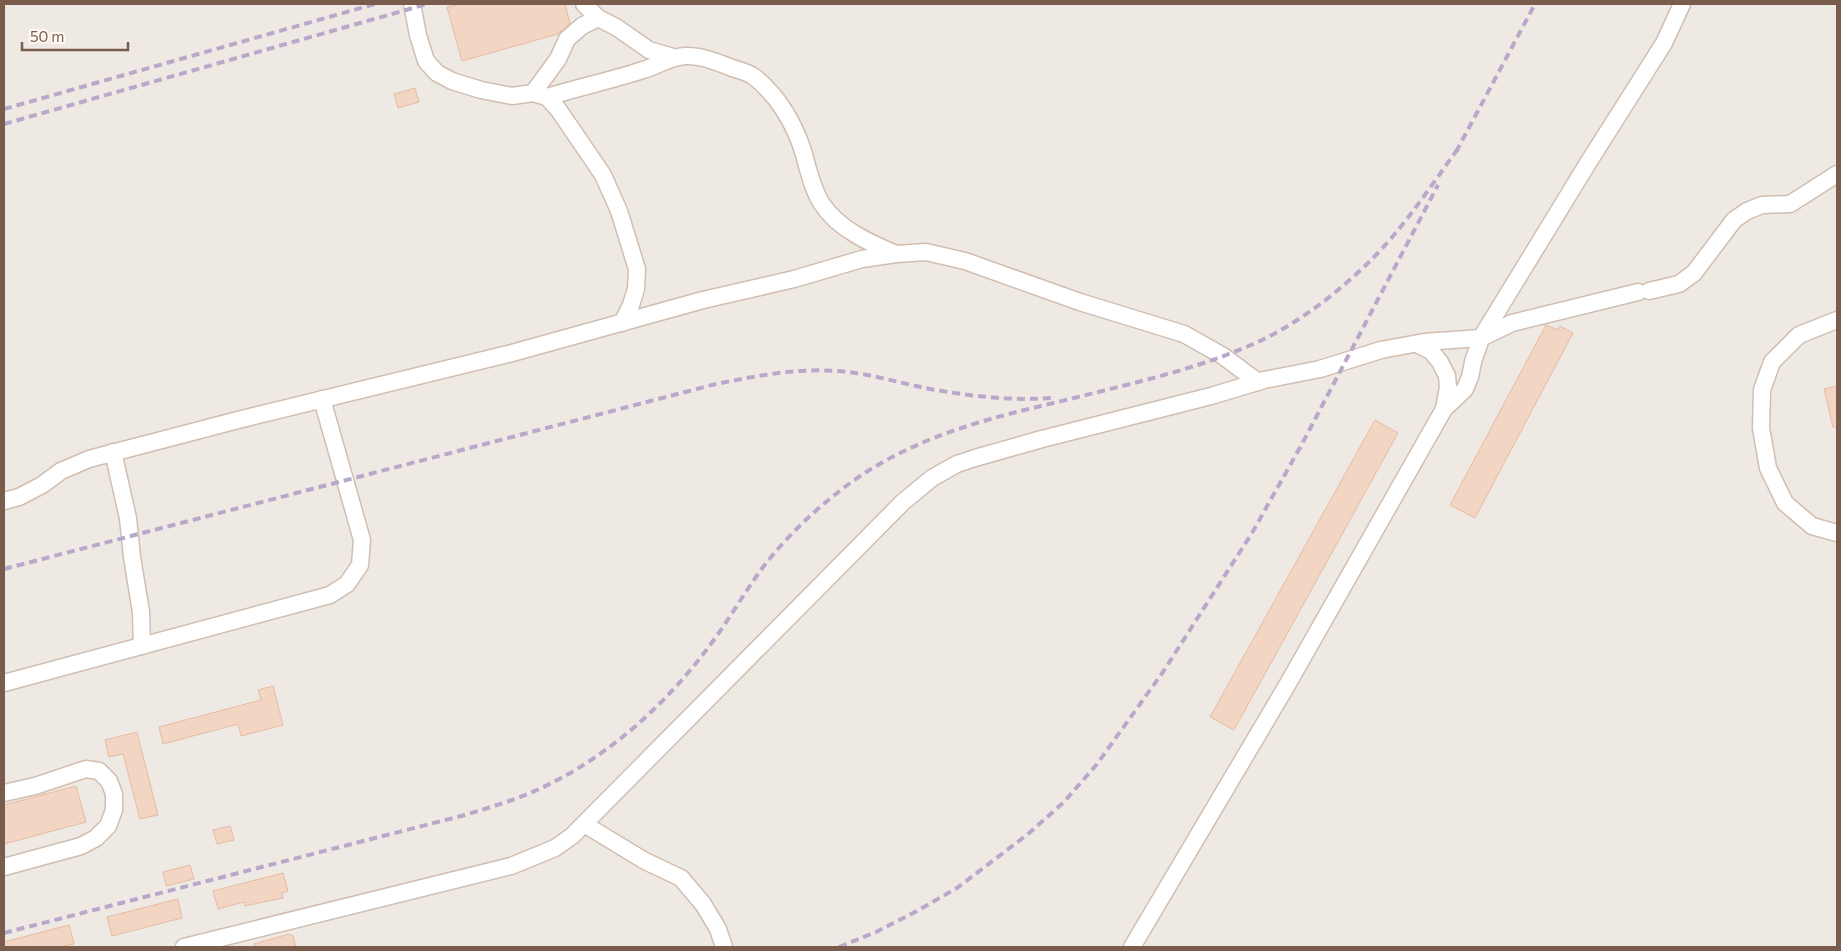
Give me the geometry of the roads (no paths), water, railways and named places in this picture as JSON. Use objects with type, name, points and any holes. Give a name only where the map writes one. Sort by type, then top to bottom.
[{"type":"street","points":[[412,4],[418,35],[426,60],[437,72],[452,81],[481,90],[512,96],[540,95],[646,69],[673,57]]},
{"type":"street","points":[[584,4],[598,18],[616,27],[649,50],[673,57],[687,56],[718,62],[752,75],[776,97],[792,125],[822,204],[839,224],[896,254]]},
{"type":"street","points":[[1132,947],[1286,687],[1444,409],[1465,389],[1481,338],[1664,43],[1682,4]]},
{"type":"street","points":[[540,95],[567,39],[582,26],[598,18]]},
{"type":"street","points":[[540,95],[558,109],[604,175],[632,250],[637,269],[636,289],[631,305],[622,322]]},
{"type":"street","points":[[184,947],[511,866],[555,848],[572,836],[902,502],[932,478],[957,464],[1042,439],[1211,396],[1258,382],[1320,369],[1381,350],[1417,344],[1481,338],[1512,323],[1679,284],[1694,273],[1734,220],[1747,211],[1762,205],[1790,204],[1837,174]]},
{"type":"street","points":[[4,501],[19,497],[42,485],[61,471],[89,459],[113,452],[512,353],[703,300],[794,279],[862,259],[896,254],[926,252],[965,261],[1080,302],[1184,334],[1223,356],[1258,382]]},
{"type":"street","points":[[1837,320],[1799,335],[1772,362],[1762,390],[1761,428],[1768,468],[1785,503],[1812,526],[1837,533]]},
{"type":"street","points":[[1417,344],[1431,351],[1440,362],[1447,376],[1448,387],[1444,409]]},
{"type":"street","points":[[4,683],[330,595],[347,584],[360,565],[362,540],[322,399]]},
{"type":"street","points":[[113,452],[128,518],[141,612],[142,646]]},
{"type":"street","points":[[4,793],[35,786],[86,769],[99,772],[109,781],[114,794],[114,810],[108,826],[96,838],[81,846],[4,867]]},
{"type":"street","points":[[584,824],[630,852],[680,878],[703,904],[718,929],[724,947]]},
{"type":"railway","points":[[4,109],[375,4]]},
{"type":"railway","points":[[4,124],[427,4]]},
{"type":"railway","points":[[1456,152],[1535,4]]},
{"type":"railway","points":[[4,933],[465,815],[522,796],[558,780],[610,746],[635,727],[658,705],[700,659],[760,571],[776,551],[807,519],[853,481],[903,451],[955,430],[982,421],[1190,367],[1239,350],[1277,332],[1321,304],[1372,259],[1407,218],[1460,146]]},
{"type":"railway","points":[[839,947],[876,932],[957,888],[1028,834],[1064,802],[1097,764],[1163,672],[1252,533],[1302,444],[1438,185]]},
{"type":"railway","points":[[4,569],[716,384],[761,376],[806,371],[837,371],[975,396],[1021,399],[1051,398]]}]
